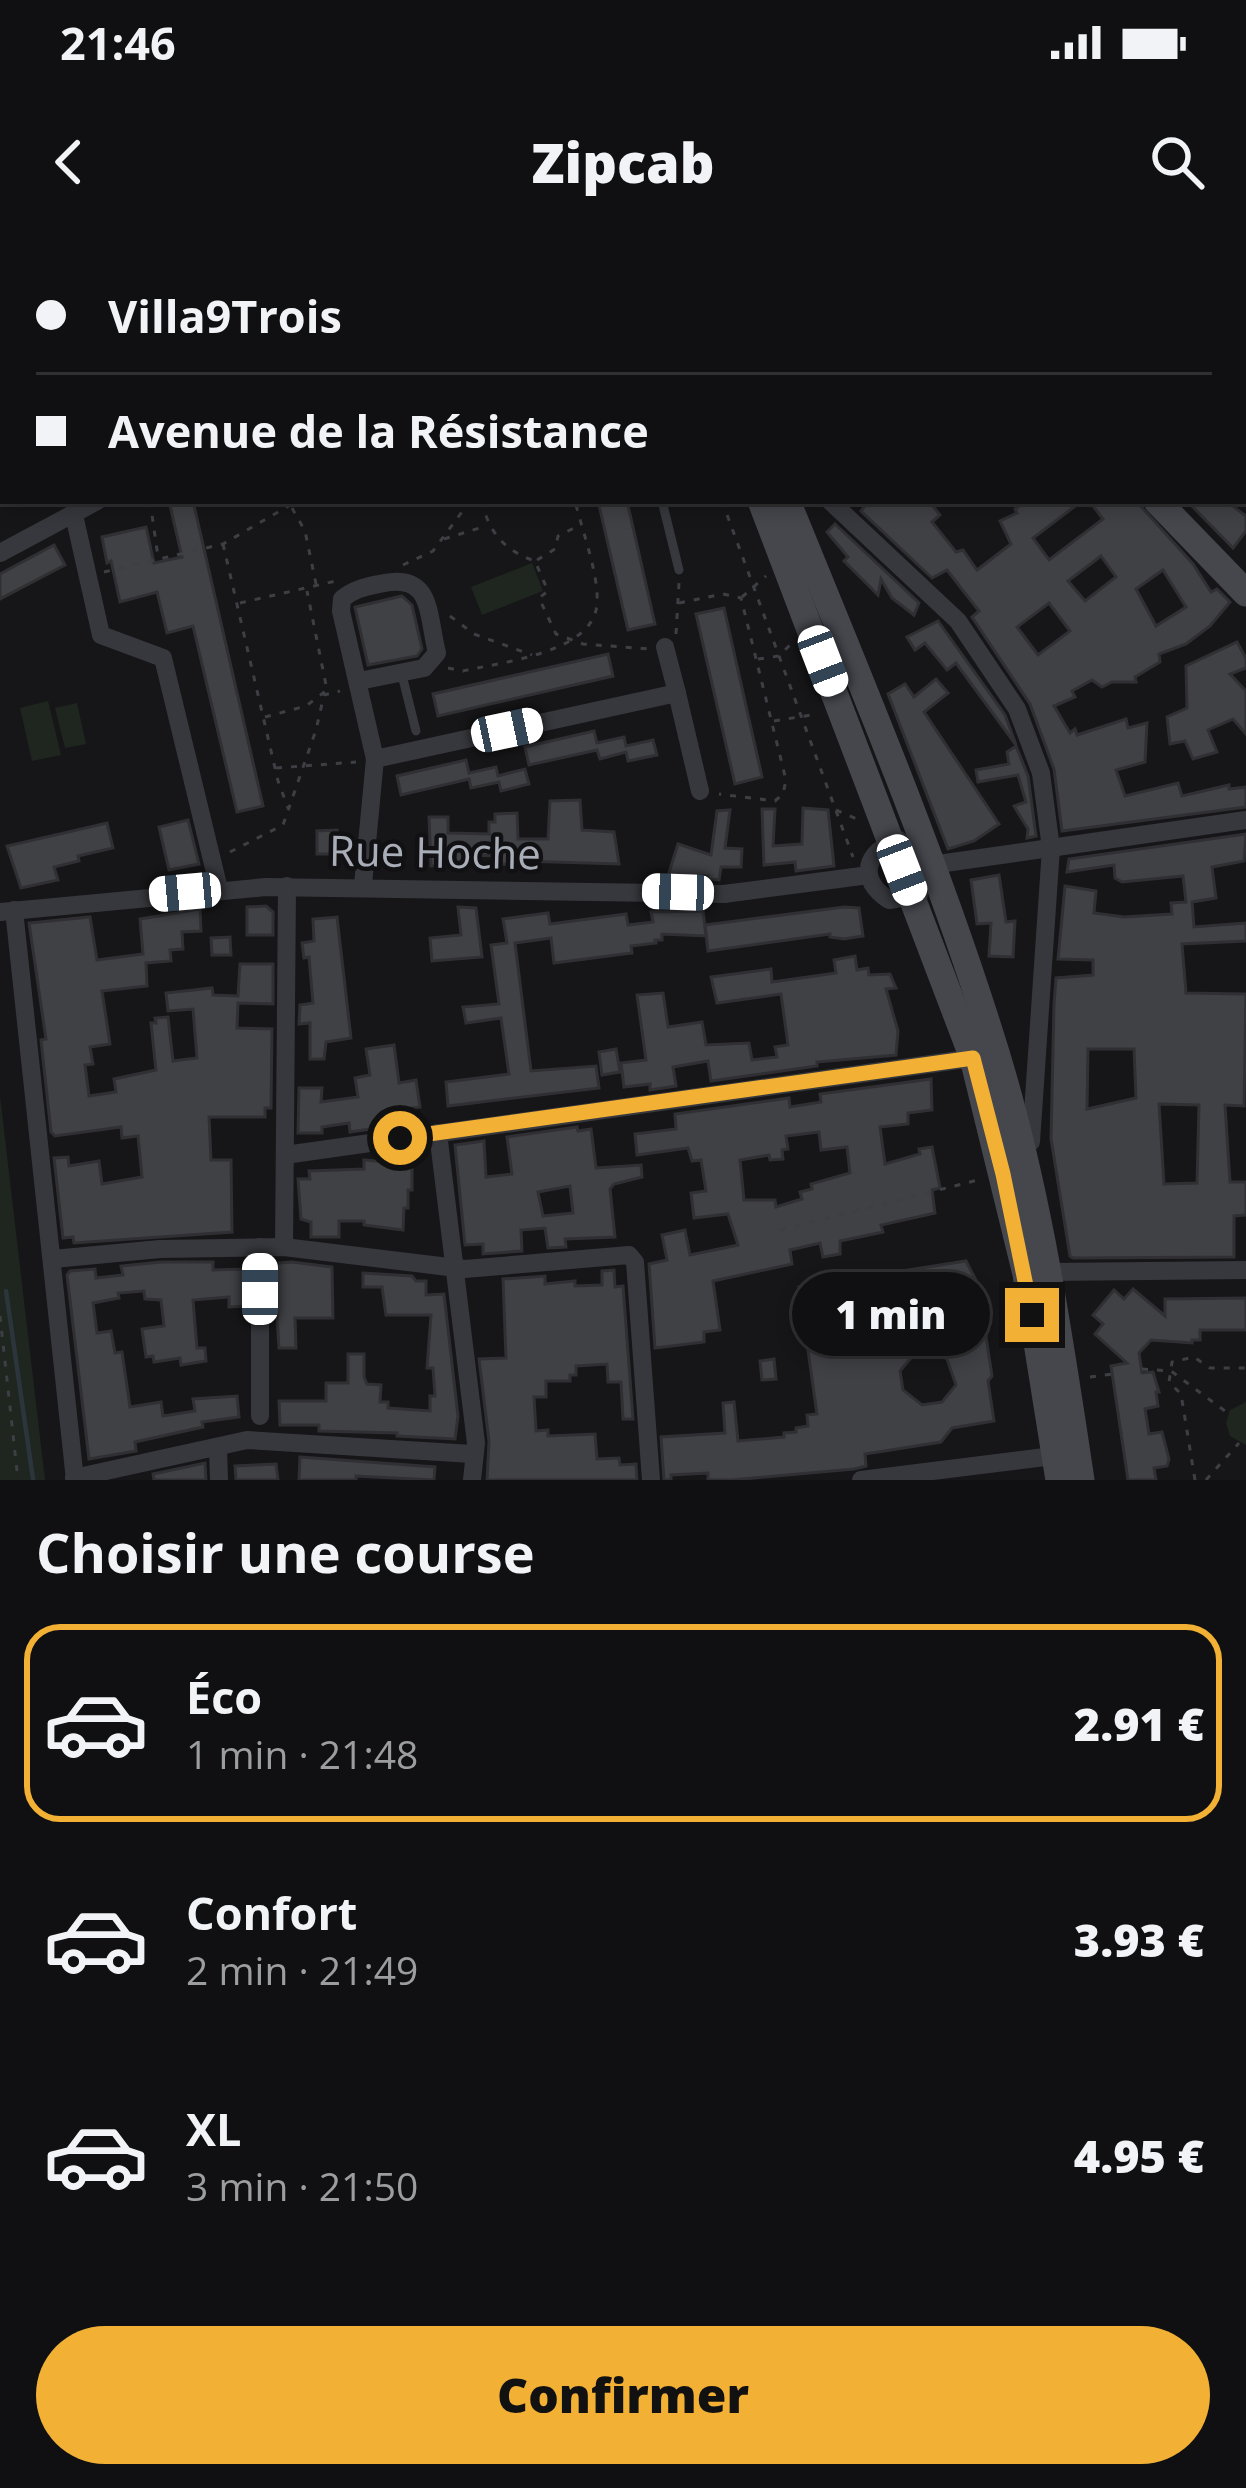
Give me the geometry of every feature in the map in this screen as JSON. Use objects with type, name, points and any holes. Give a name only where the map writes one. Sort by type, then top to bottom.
[{"type":"main road","points":[[762,504],[882,833],[927,884],[988,1028],[1026,1145],[1053,1272],[1083,1464]]},
{"type":"main road","points":[[789,504],[920,832],[927,884],[1026,1274],[1052,1469]]},
{"type":"main road","points":[[1160,504],[1246,593]]},
{"type":"street","points":[[0,553],[92,504]]},
{"type":"street","points":[[833,504],[958,621],[1017,709],[1041,772],[1051,848],[1026,1145]]},
{"type":"street","points":[[74,515],[101,635],[163,658],[219,889]]},
{"type":"street","points":[[359,684],[432,662],[437,653],[417,585],[399,579],[352,590],[342,599],[341,611],[375,760],[363,885]]},
{"type":"street","points":[[665,647],[700,791]]},
{"type":"street","points":[[375,760],[677,693]]},
{"type":"street","points":[[920,832],[882,833],[881,846],[864,875],[889,901],[927,884],[1051,848],[1246,820]]},
{"type":"street","name":"Rue Hoche","points":[[7,911],[286,886],[724,894],[864,875]]},
{"type":"street","points":[[284,1247],[286,886]]},
{"type":"street","points":[[7,911],[53,1258],[75,1479],[247,1440],[472,1454]]},
{"type":"street","points":[[285,1155],[973,1058]]},
{"type":"street","points":[[438,1133],[476,1443],[472,1480]]},
{"type":"street","points":[[260,1247],[260,1416]]},
{"type":"street","points":[[53,1258],[160,1249],[284,1247],[453,1268],[632,1256],[651,1480]]},
{"type":"street","points":[[1053,1272],[1246,1270]]},
{"type":"street","points":[[218,1447],[219,1480]]},
{"type":"street","points":[[870,1479],[1052,1469]]},
{"type":"lane","points":[[663,504],[679,569]]},
{"type":"lane","points":[[400,671],[416,731]]},
{"type":"path","points":[[150,504],[159,559]]},
{"type":"path","points":[[402,566],[433,551],[468,504]]},
{"type":"path","points":[[483,504],[488,526],[518,555],[535,561],[548,591],[539,598],[556,634],[570,642],[665,647],[676,636],[679,569]]},
{"type":"path","points":[[432,662],[463,670],[532,655],[586,631],[598,604],[576,504]]},
{"type":"path","points":[[723,504],[864,875]]},
{"type":"path","points":[[88,576],[224,544],[290,505],[305,531],[316,586]]},
{"type":"path","points":[[535,561],[555,549],[558,536],[581,524]]},
{"type":"path","points":[[442,540],[488,526]]},
{"type":"path","points":[[224,544],[288,808]]},
{"type":"path","points":[[678,603],[723,594],[741,598],[772,569]]},
{"type":"path","points":[[238,604],[338,581]]},
{"type":"path","points":[[213,861],[276,830],[303,766],[324,695],[325,674],[306,588]]},
{"type":"path","points":[[700,791],[775,801],[783,794],[786,780],[741,598]]},
{"type":"path","points":[[426,606],[475,634],[532,655]]},
{"type":"path","points":[[756,659],[779,656],[798,636]]},
{"type":"path","points":[[264,717],[359,684]]},
{"type":"path","points":[[772,722],[828,712]]},
{"type":"path","points":[[275,768],[375,760]]},
{"type":"path","points":[[836,810],[882,833]]},
{"type":"path","points":[[781,1229],[1003,1174]]},
{"type":"path","points":[[0,1316],[19,1480]]},
{"type":"path","points":[[1195,1480],[1181,1394],[1169,1382],[1172,1362],[1194,1357],[1210,1368],[1246,1368]]},
{"type":"path","points":[[1235,1368],[1246,1378]]},
{"type":"path","points":[[1142,1369],[1171,1371],[1229,1414]]},
{"type":"path","points":[[1086,1378],[1112,1374]]},
{"type":"path","points":[[1206,1480],[1239,1443]]},
{"type":"shaded area","points":[[532,563],[543,591],[482,615],[471,587]]},
{"type":"shaded area","points":[[48,701],[61,755],[32,761],[20,708]]},
{"type":"shaded area","points":[[77,703],[86,744],[65,748],[55,708]]},
{"type":"shaded area","points":[[0,1096],[45,1480],[0,1480]]},
{"type":"shaded area","points":[[1246,1402],[1246,1445],[1230,1436],[1226,1423],[1230,1410]]},
{"type":"building","points":[[170,504],[194,504],[263,806],[237,812],[193,626],[167,633],[157,592],[120,602],[102,537],[146,527],[154,563],[182,557]]},
{"type":"building","points":[[599,504],[628,504],[655,624],[628,630]]},
{"type":"building","points":[[867,504],[931,504],[940,515],[932,522],[977,570],[1011,544],[1000,521],[1017,513],[1015,509],[1022,504],[1078,504],[1033,538],[1049,560],[1103,519],[1091,504],[1139,504],[1193,564],[1211,592],[1217,589],[1230,602],[1186,644],[1159,654],[1160,662],[1135,677],[1136,682],[1102,687],[1092,680],[1072,691],[1075,697],[1054,706],[1070,733],[1075,729],[1077,735],[1126,719],[1128,728],[1147,723],[1145,762],[1116,770],[1125,796],[1178,783],[1182,796],[1229,785],[1229,789],[1246,787],[1246,807],[1062,831],[1054,769],[1030,704],[972,617],[979,611],[947,570],[932,578],[861,511]],"holes":[[[1101,556],[1116,577],[1085,601],[1068,581]],[[1163,570],[1186,607],[1156,626],[1136,589]],[[1049,603],[1070,631],[1038,655],[1017,627]]]},
{"type":"building","points":[[1190,504],[1230,504],[1246,516],[1246,531],[1233,548]]},
{"type":"building","points":[[835,524],[919,603],[914,615],[892,598],[881,579],[878,595],[844,561],[848,557],[827,532]]},
{"type":"building","points":[[54,545],[65,565],[0,599],[0,574]]},
{"type":"building","points":[[402,596],[412,605],[422,649],[417,656],[368,665],[355,607]]},
{"type":"building","points":[[724,608],[762,777],[735,784],[696,614]]},
{"type":"building","points":[[938,621],[1005,715],[1016,745],[956,663],[947,670],[925,643],[915,650],[907,637]]},
{"type":"building","points":[[1237,642],[1246,668],[1230,674],[1246,691],[1246,734],[1233,719],[1208,730],[1217,752],[1193,759],[1185,741],[1170,744],[1167,717],[1187,708],[1186,666]]},
{"type":"building","points":[[608,654],[613,676],[438,716],[433,694]]},
{"type":"building","points":[[936,679],[948,693],[924,712],[999,824],[974,841],[948,849],[888,694],[905,684],[914,697]]},
{"type":"building","points":[[594,731],[597,743],[624,737],[626,746],[653,740],[657,755],[628,761],[626,752],[600,759],[597,750],[529,765],[525,747]]},
{"type":"building","points":[[1016,746],[1028,776],[1036,836],[1027,838],[1028,829],[1014,806],[1026,802],[1018,775],[978,782],[976,770],[1009,764],[1007,752]]},
{"type":"building","points":[[466,760],[469,773],[496,767],[498,776],[525,769],[529,784],[501,791],[499,782],[471,788],[469,779],[401,795],[397,776]]},
{"type":"building","points":[[580,800],[582,830],[614,832],[619,864],[499,864],[500,856],[467,855],[449,865],[431,866],[429,817],[448,817],[448,833],[489,834],[495,814],[517,813],[518,839],[548,839],[550,801]]},
{"type":"building","points":[[803,808],[828,810],[834,866],[796,871],[795,862],[764,865],[762,809],[775,809],[773,846],[802,844]]},
{"type":"building","points":[[730,810],[725,848],[742,849],[741,867],[721,867],[719,880],[668,876],[678,844],[711,855],[717,811]]},
{"type":"building","points":[[188,820],[199,864],[169,870],[159,827]]},
{"type":"building","points":[[107,823],[113,848],[54,867],[58,880],[21,888],[7,846]]},
{"type":"building","points":[[337,830],[337,854],[317,854],[317,831]]},
{"type":"building","points":[[1246,834],[1244,861],[1212,867],[1216,898],[1192,902],[1194,927],[1246,923],[1246,941],[1182,944],[1186,993],[1246,994],[1244,1106],[1225,1105],[1230,1182],[1246,1182],[1246,1215],[1234,1216],[1234,1257],[1070,1256],[1051,1139],[1056,978],[1093,975],[1093,960],[1058,959],[1065,886],[1096,891],[1094,913],[1124,917],[1172,914],[1171,903],[1186,902],[1183,876],[1122,882],[1115,878],[1114,865],[1067,872],[1069,859]],"holes":[[[1088,1049],[1134,1049],[1136,1098],[1087,1109]],[[1159,1104],[1199,1105],[1197,1183],[1164,1184]]]},
{"type":"building","points":[[999,875],[1006,922],[1015,921],[1013,957],[989,956],[991,923],[977,924],[971,880]]},
{"type":"building","points":[[266,906],[273,912],[273,935],[247,935],[247,907]]},
{"type":"building","points":[[458,907],[476,908],[482,957],[432,961],[430,938],[461,935]]},
{"type":"building","points":[[859,908],[863,936],[844,939],[830,934],[708,951],[705,925]]},
{"type":"building","points":[[200,909],[201,931],[182,932],[183,949],[170,950],[171,961],[146,963],[147,986],[102,991],[110,1044],[90,1047],[93,1064],[85,1065],[89,1096],[116,1092],[114,1079],[156,1070],[151,1023],[168,1017],[173,1061],[197,1058],[193,1009],[168,1011],[166,993],[212,988],[213,995],[238,996],[240,964],[273,964],[273,1004],[238,1003],[237,1028],[272,1029],[271,1108],[265,1108],[265,1117],[209,1117],[211,1160],[231,1160],[232,1232],[74,1243],[73,1237],[63,1238],[54,1158],[68,1157],[69,1166],[99,1161],[102,1184],[142,1177],[138,1136],[122,1138],[121,1127],[55,1136],[51,1132],[41,1040],[46,1039],[29,923],[90,917],[97,960],[143,954],[140,919]]},
{"type":"building","points":[[703,911],[706,936],[662,934],[656,943],[631,946],[632,953],[554,963],[551,938],[515,943],[531,1071],[596,1066],[599,1088],[448,1106],[446,1082],[509,1074],[501,1018],[466,1023],[463,1007],[499,1004],[491,945],[507,943],[503,919],[548,913],[550,924],[626,914],[628,925],[653,922],[651,912]]},
{"type":"building","points":[[337,917],[351,1038],[326,1042],[324,1059],[310,1059],[310,1023],[299,1024],[300,1005],[313,1003],[309,957],[304,958],[302,943],[314,941],[313,919]]},
{"type":"building","points":[[230,937],[231,955],[212,955],[211,938]]},
{"type":"building","points":[[855,956],[857,970],[890,974],[896,988],[886,989],[898,1031],[896,1055],[817,1062],[817,1066],[711,1081],[708,1061],[673,1067],[676,1086],[624,1087],[621,1063],[646,1060],[637,995],[663,993],[668,1027],[702,1022],[706,1045],[749,1043],[752,1060],[777,1057],[775,1047],[788,1045],[781,994],[717,1003],[711,977],[771,969],[772,982],[836,973],[834,960]]},
{"type":"building","points":[[394,1045],[399,1083],[416,1080],[420,1107],[383,1112],[385,1127],[350,1132],[349,1123],[322,1127],[322,1133],[298,1133],[299,1088],[322,1088],[321,1102],[358,1097],[355,1078],[370,1075],[366,1049]]},
{"type":"building","points":[[616,1049],[620,1072],[602,1075],[599,1052]]},
{"type":"building","points":[[931,1079],[932,1110],[908,1113],[908,1124],[880,1127],[885,1164],[932,1147],[940,1188],[932,1190],[935,1213],[881,1225],[883,1232],[840,1241],[840,1254],[823,1257],[820,1243],[790,1250],[792,1264],[713,1281],[720,1330],[704,1332],[704,1342],[655,1348],[649,1264],[667,1260],[662,1235],[685,1230],[690,1255],[738,1245],[728,1214],[694,1218],[691,1193],[706,1191],[701,1160],[692,1161],[688,1148],[637,1155],[635,1134],[676,1129],[675,1114],[789,1098],[790,1107],[821,1102],[820,1094]],"holes":[[[819,1132],[821,1150],[847,1147],[850,1173],[811,1184],[812,1189],[800,1192],[802,1199],[776,1207],[775,1200],[744,1200],[740,1160],[769,1155],[770,1160],[783,1159],[782,1150],[788,1149],[786,1136]]]},
{"type":"building","points":[[591,1129],[596,1168],[641,1165],[642,1177],[610,1189],[615,1237],[565,1239],[566,1247],[548,1248],[545,1228],[521,1230],[522,1251],[483,1254],[483,1244],[465,1245],[455,1145],[484,1141],[486,1177],[512,1174],[507,1137]],"holes":[[[570,1186],[573,1213],[543,1216],[538,1192]]]},
{"type":"building","points":[[364,1160],[412,1164],[403,1230],[339,1221],[339,1237],[311,1237],[311,1222],[301,1219],[298,1179],[310,1179],[309,1171],[364,1169]]},
{"type":"building","points":[[966,1261],[978,1284],[994,1421],[952,1428],[941,1442],[865,1454],[866,1466],[854,1469],[732,1480],[708,1480],[708,1473],[671,1475],[671,1480],[664,1480],[661,1437],[725,1433],[723,1403],[734,1402],[738,1441],[784,1437],[784,1433],[808,1426],[807,1415],[817,1414],[799,1287]],"holes":[[[933,1350],[947,1359],[956,1385],[942,1402],[922,1405],[903,1390],[900,1371],[915,1353]]]},
{"type":"building","points":[[213,1262],[213,1270],[247,1269],[245,1306],[229,1307],[229,1297],[193,1300],[197,1348],[205,1348],[206,1361],[181,1365],[180,1358],[154,1362],[153,1356],[146,1357],[142,1329],[164,1326],[161,1300],[145,1299],[144,1291],[118,1293],[119,1298],[93,1303],[97,1333],[111,1331],[115,1353],[122,1352],[130,1407],[161,1402],[163,1416],[195,1411],[193,1399],[237,1396],[239,1417],[202,1422],[203,1427],[135,1442],[136,1451],[89,1459],[67,1275],[95,1269],[96,1278],[123,1275],[121,1266]]},
{"type":"building","points":[[292,1262],[332,1267],[333,1318],[295,1318],[296,1348],[279,1348],[274,1267]]},
{"type":"building","points":[[614,1270],[615,1287],[623,1286],[633,1419],[623,1419],[621,1382],[608,1382],[607,1364],[576,1366],[570,1381],[546,1381],[546,1397],[534,1397],[536,1431],[548,1430],[548,1436],[595,1434],[597,1459],[619,1458],[620,1465],[636,1464],[637,1480],[487,1480],[489,1441],[479,1359],[506,1358],[503,1279],[545,1276],[545,1284],[602,1285],[602,1271]]},
{"type":"building","points":[[363,1273],[412,1276],[426,1281],[426,1295],[444,1294],[458,1416],[455,1439],[280,1425],[279,1401],[326,1401],[326,1383],[348,1383],[348,1354],[364,1354],[367,1384],[381,1385],[380,1402],[388,1402],[388,1408],[430,1411],[430,1396],[435,1396],[433,1368],[427,1368],[431,1315],[386,1315],[382,1287],[363,1287]]},
{"type":"building","points":[[1133,1289],[1165,1316],[1165,1299],[1246,1298],[1246,1330],[1200,1330],[1200,1340],[1192,1343],[1151,1340],[1139,1353],[1142,1373],[1153,1372],[1159,1392],[1158,1406],[1145,1409],[1149,1434],[1162,1432],[1169,1459],[1167,1466],[1154,1468],[1156,1480],[1128,1480],[1111,1366],[1127,1363],[1095,1334],[1103,1324],[1093,1315],[1114,1290],[1124,1299]]},
{"type":"building","points":[[774,1359],[776,1379],[762,1380],[760,1361]]},
{"type":"building","points":[[300,1457],[435,1467],[434,1480],[356,1476],[356,1480],[299,1480]]},
{"type":"building","points":[[205,1463],[206,1480],[154,1480],[153,1474]]},
{"type":"building","points":[[276,1464],[278,1480],[236,1480],[235,1466]]},
{"type":"waterway","points":[[6,1291],[33,1479]]},
{"type":"route","points":[[400,1138],[973,1058],[1032,1315]]}]
